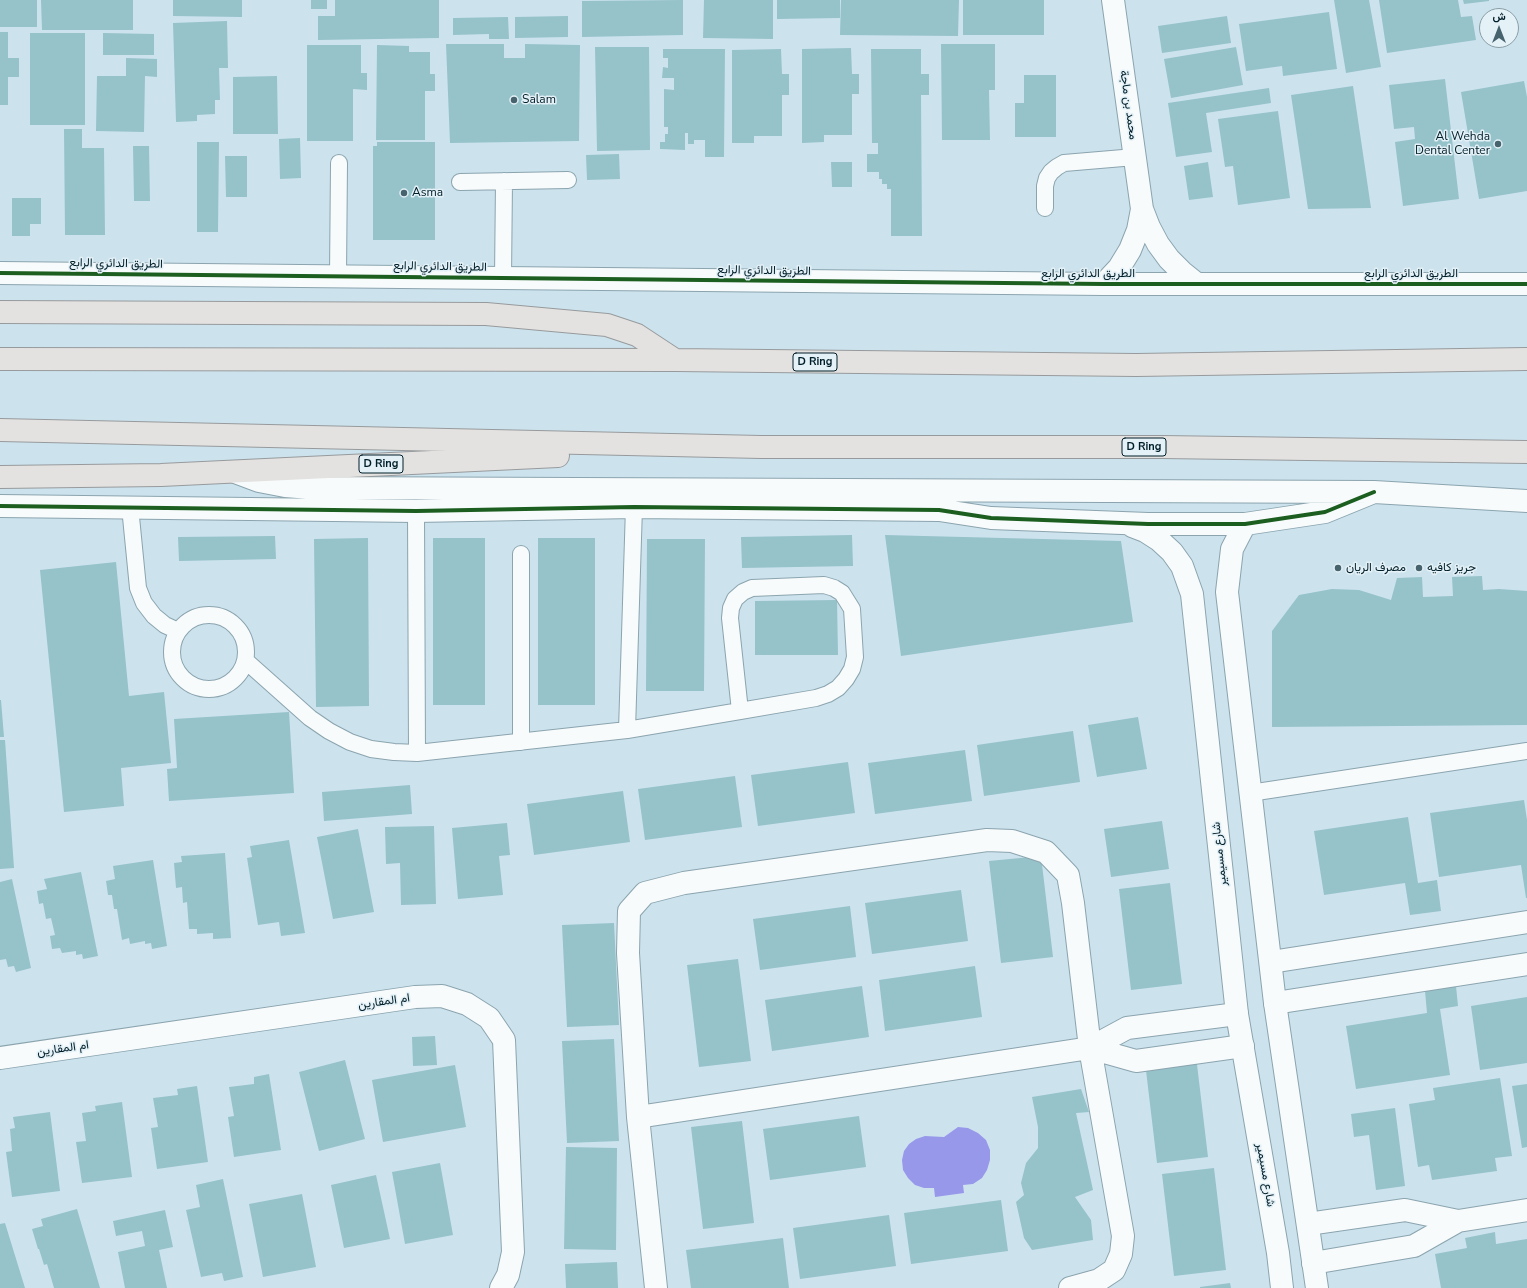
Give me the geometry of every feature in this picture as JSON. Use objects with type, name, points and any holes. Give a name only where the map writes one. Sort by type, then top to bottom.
[{"type":"main road","points":[[0,312],[486,314],[607,325],[636,335],[674,360]]},
{"type":"main road","name":"D Ring","points":[[0,359],[674,360],[1136,365],[1527,359]]},
{"type":"main road","name":"D Ring","points":[[0,430],[761,447],[1161,447],[1527,452]]},
{"type":"main road","name":"D Ring","points":[[0,476],[161,476],[761,447]]},
{"type":"street","name":"محمد بن ماجة","points":[[1113,0],[1142,209],[1158,244],[1169,259],[1196,284]]},
{"type":"street","name":"محمد بن ماجة","points":[[1104,284],[1119,268],[1130,250],[1138,230],[1142,209]]},
{"type":"street","name":"الطريق الدائري الرابع","points":[[0,273],[1104,284],[1527,284]]},
{"type":"street","points":[[235,472],[259,481],[285,486],[311,488],[1374,492],[1527,501]]},
{"type":"street","name":"شارع مسيمير","points":[[1060,491],[1076,506],[1089,513],[1102,519],[1131,525],[1145,531],[1159,540],[1172,552],[1182,566],[1192,594],[1237,1014],[1278,1253],[1282,1288]]},
{"type":"street","points":[[0,506],[416,511],[634,507],[939,510],[991,518],[1245,524],[1325,512],[1374,492]]},
{"type":"street","points":[[1245,524],[1232,549],[1227,592],[1275,1003],[1317,1288]]},
{"type":"street","points":[[656,1288],[638,1117],[628,953],[629,911],[645,894],[684,883],[988,840],[1012,842],[1046,852],[1068,875],[1073,903],[1090,1048],[1123,1236],[1121,1254],[1114,1270],[1099,1280],[1070,1288]]},
{"type":"street","points":[[1271,962],[1527,922]]},
{"type":"street","points":[[1275,1003],[1527,964]]},
{"type":"street","name":"ام المقارين","points":[[0,1058],[415,997],[442,996],[467,1004],[489,1018],[504,1040],[513,1252],[508,1275],[501,1288]]},
{"type":"street","points":[[638,1117],[1090,1048],[1127,1028],[1237,1014]]},
{"type":"street","points":[[1090,1048],[1136,1061],[1243,1046]]},
{"type":"street","points":[[1308,1224],[1405,1210],[1458,1221]]},
{"type":"street","points":[[1313,1263],[1414,1246],[1458,1221],[1527,1210]]},
{"type":"lane","points":[[1045,208],[1045,186],[1047,178],[1057,166],[1135,157]]},
{"type":"lane","points":[[338,276],[339,163]]},
{"type":"lane","points":[[460,182],[568,180]]},
{"type":"lane","points":[[503,278],[504,181]]},
{"type":"lane","points":[[130,507],[138,588],[144,603],[154,616],[166,625],[178,631]]},
{"type":"lane","points":[[627,730],[634,507]]},
{"type":"lane","points":[[416,511],[417,753]]},
{"type":"lane","points":[[521,554],[521,742]]},
{"type":"lane","points":[[246,661],[310,718],[329,731],[350,742],[371,749],[417,753],[627,730],[740,711],[816,698],[828,694],[838,688],[852,669],[855,658],[854,619],[852,609],[842,593],[834,588],[824,585],[752,588],[743,592],[735,599],[731,608],[730,618],[740,711]]},
{"type":"lane","points":[[212,614],[225,617],[236,625],[243,636],[247,648],[246,661],[241,673],[232,682],[220,688],[207,690],[194,686],[183,679],[175,668],[172,656],[173,643],[178,631],[187,621],[199,616],[212,614]]},
{"type":"lane","points":[[1250,793],[1527,751]]},
{"type":"water","points":[[958,1127],[968,1128],[978,1133],[986,1140],[990,1150],[990,1160],[987,1170],[982,1178],[973,1184],[963,1185],[964,1193],[935,1197],[934,1188],[924,1188],[915,1185],[908,1178],[903,1170],[902,1160],[904,1151],[909,1144],[916,1139],[925,1136],[944,1137]]},
{"type":"building","points":[[0,0],[37,0],[37,27],[0,27]]},
{"type":"building","points":[[41,0],[133,0],[133,30],[42,30]]},
{"type":"building","points":[[173,0],[242,0],[242,17],[173,16]]},
{"type":"building","points":[[311,0],[327,0],[327,9],[311,9]]},
{"type":"building","points":[[335,0],[439,0],[439,38],[318,40],[318,16],[335,16]]},
{"type":"building","points":[[683,0],[683,35],[582,37],[582,1]]},
{"type":"building","points":[[704,0],[773,0],[773,39],[703,38]]},
{"type":"building","points":[[777,0],[840,0],[840,18],[777,19]]},
{"type":"building","points":[[841,0],[959,0],[958,36],[840,35]]},
{"type":"building","points":[[963,0],[1044,0],[1044,35],[963,35]]},
{"type":"building","points":[[1334,0],[1369,0],[1381,67],[1346,73]]},
{"type":"building","points":[[1379,0],[1458,0],[1461,17],[1472,16],[1476,40],[1387,53]]},
{"type":"building","points":[[1463,0],[1489,0],[1489,1],[1464,4]]},
{"type":"building","points":[[1329,12],[1337,69],[1283,76],[1282,66],[1246,71],[1239,24]]},
{"type":"building","points":[[568,16],[568,37],[515,38],[515,17]]},
{"type":"building","points":[[1227,16],[1231,43],[1162,53],[1158,26]]},
{"type":"building","points":[[508,17],[509,39],[489,39],[489,34],[453,35],[453,18]]},
{"type":"building","points":[[227,21],[228,68],[219,68],[220,100],[215,100],[215,114],[197,115],[197,121],[176,122],[173,23]]},
{"type":"building","points":[[0,32],[8,32],[8,58],[19,58],[19,77],[8,77],[8,105],[0,105]]},
{"type":"building","points":[[30,33],[85,33],[85,125],[30,125]]},
{"type":"building","points":[[103,33],[154,34],[154,55],[103,55]]},
{"type":"building","name":"Salam","points":[[446,44],[504,44],[504,58],[525,58],[525,44],[580,45],[579,141],[450,143]]},
{"type":"building","points":[[941,44],[995,44],[995,90],[989,90],[990,140],[942,140]]},
{"type":"building","points":[[307,45],[361,45],[361,73],[367,73],[367,90],[353,89],[353,141],[307,141]]},
{"type":"building","points":[[377,45],[409,46],[409,52],[430,52],[430,74],[435,74],[435,91],[425,91],[425,140],[376,140]]},
{"type":"building","points":[[595,47],[649,47],[650,150],[597,151]]},
{"type":"building","points":[[1236,47],[1243,85],[1171,98],[1164,59]]},
{"type":"building","points":[[851,48],[852,74],[859,74],[859,94],[852,94],[852,135],[824,135],[824,142],[802,143],[802,49]]},
{"type":"building","points":[[663,49],[725,49],[724,157],[705,157],[705,140],[694,140],[694,144],[688,144],[688,133],[685,133],[685,150],[660,149],[660,142],[665,142],[665,134],[668,134],[668,127],[664,127],[664,89],[674,90],[674,78],[662,78],[663,67],[668,68],[668,58],[663,58]]},
{"type":"building","points":[[781,49],[782,74],[789,74],[789,95],[782,95],[782,136],[754,136],[754,143],[732,143],[732,50]]},
{"type":"building","points":[[871,49],[921,49],[921,74],[929,74],[929,95],[921,95],[922,236],[891,236],[891,189],[887,189],[887,184],[882,184],[882,179],[879,179],[879,172],[867,172],[867,154],[878,154],[878,143],[872,143]]},
{"type":"building","points":[[126,58],[157,59],[157,77],[145,76],[144,132],[96,131],[97,76],[126,76]]},
{"type":"building","points":[[1024,75],[1056,75],[1056,137],[1015,137],[1015,103],[1024,103]]},
{"type":"building","points":[[277,76],[278,134],[233,134],[233,77]]},
{"type":"building","points":[[1445,79],[1459,199],[1403,206],[1395,142],[1415,139],[1414,127],[1394,129],[1389,85]]},
{"type":"building","name":"Al Wehda Dental Center","points":[[1524,81],[1527,97],[1527,191],[1479,199],[1461,92]]},
{"type":"building","points":[[1353,86],[1371,208],[1308,209],[1291,95]]},
{"type":"building","points":[[1269,88],[1271,103],[1206,113],[1212,152],[1176,157],[1168,103]]},
{"type":"building","points":[[1278,111],[1290,198],[1238,205],[1233,166],[1225,167],[1218,119]]},
{"type":"building","points":[[64,129],[82,129],[82,148],[104,148],[105,235],[65,235]]},
{"type":"building","points":[[300,138],[301,178],[280,179],[279,139]]},
{"type":"building","points":[[197,142],[219,142],[218,232],[197,232]]},
{"type":"building","name":"Asma","points":[[377,142],[435,142],[435,240],[373,240],[373,146],[377,146]]},
{"type":"building","points":[[133,146],[149,146],[150,201],[134,201]]},
{"type":"building","points":[[619,154],[620,179],[587,180],[586,155]]},
{"type":"building","points":[[225,156],[247,156],[247,197],[226,197]]},
{"type":"building","points":[[831,162],[852,162],[852,187],[832,187]]},
{"type":"building","points":[[1208,162],[1213,197],[1189,200],[1184,166]]},
{"type":"building","points":[[12,198],[41,198],[41,224],[30,224],[30,236],[12,236]]},
{"type":"building","points":[[852,535],[853,566],[742,568],[741,537]]},
{"type":"building","points":[[885,535],[1121,541],[1133,622],[901,656]]},
{"type":"building","points":[[275,536],[276,559],[179,561],[178,537]]},
{"type":"building","points":[[368,538],[369,706],[316,707],[314,539]]},
{"type":"building","points":[[433,538],[485,538],[485,705],[433,705]]},
{"type":"building","points":[[538,538],[595,538],[595,705],[538,705]]},
{"type":"building","points":[[647,539],[705,539],[704,691],[646,691]]},
{"type":"building","points":[[116,562],[129,696],[164,692],[171,763],[121,768],[124,806],[64,812],[40,570]]},
{"type":"building","points":[[1482,576],[1483,590],[1499,589],[1527,591],[1527,725],[1272,727],[1272,631],[1299,595],[1332,589],[1359,590],[1391,600],[1397,578],[1422,577],[1423,597],[1453,596],[1452,577]]},
{"type":"building","points":[[837,600],[838,655],[755,655],[755,601]]},
{"type":"building","points":[[1,700],[4,737],[0,737]]},
{"type":"building","points":[[289,712],[294,793],[169,801],[167,769],[177,768],[174,719]]},
{"type":"building","points":[[1138,717],[1147,769],[1097,777],[1088,725]]},
{"type":"building","points":[[1073,731],[1080,782],[984,796],[977,745]]},
{"type":"building","points":[[0,740],[5,740],[14,868],[0,869]]},
{"type":"building","points":[[965,750],[972,801],[875,814],[868,763]]},
{"type":"building","points":[[848,762],[855,813],[758,826],[751,775]]},
{"type":"building","points":[[735,776],[742,827],[645,840],[638,789]]},
{"type":"building","points":[[410,785],[412,814],[324,821],[322,792]]},
{"type":"building","points":[[623,791],[630,842],[534,855],[527,804]]},
{"type":"building","points":[[1524,800],[1527,820],[1527,898],[1521,865],[1439,877],[1430,813]]},
{"type":"building","points":[[1408,817],[1418,883],[1437,880],[1441,911],[1410,915],[1405,883],[1324,895],[1314,831]]},
{"type":"building","points":[[1162,821],[1169,869],[1111,877],[1104,829]]},
{"type":"building","points":[[507,823],[510,855],[499,856],[503,895],[458,899],[452,828]]},
{"type":"building","points":[[434,826],[436,904],[401,905],[400,863],[386,864],[385,827]]},
{"type":"building","points":[[358,829],[374,912],[333,919],[317,837]]},
{"type":"building","points":[[289,840],[305,933],[281,936],[279,922],[258,925],[247,858],[252,857],[250,846]]},
{"type":"building","points":[[225,853],[231,938],[213,939],[213,933],[197,934],[197,929],[189,929],[187,902],[183,903],[182,887],[176,888],[174,863],[182,862],[181,856]]},
{"type":"building","points":[[1041,856],[1053,957],[1001,963],[989,861]]},
{"type":"building","points":[[153,860],[167,946],[152,949],[151,943],[145,944],[145,941],[130,944],[129,938],[122,940],[117,909],[114,909],[112,895],[108,895],[106,881],[115,879],[113,866]]},
{"type":"building","points":[[81,872],[98,956],[83,959],[82,954],[76,955],[76,951],[62,953],[60,948],[52,949],[50,936],[55,935],[51,918],[46,919],[43,903],[39,904],[37,891],[47,889],[44,879]]},
{"type":"building","points":[[12,879],[31,968],[16,972],[14,966],[8,967],[6,959],[0,960],[0,882]]},
{"type":"building","points":[[1170,883],[1182,984],[1131,990],[1119,889]]},
{"type":"building","points":[[961,890],[968,941],[872,954],[865,903]]},
{"type":"building","points":[[850,906],[856,957],[760,970],[753,919]]},
{"type":"building","points":[[614,923],[619,1025],[567,1027],[562,925]]},
{"type":"building","points":[[738,959],[751,1061],[699,1067],[687,965]]},
{"type":"building","points":[[975,966],[982,1017],[885,1031],[879,980]]},
{"type":"building","points":[[862,986],[869,1037],[772,1051],[765,1000]]},
{"type":"building","points":[[1456,986],[1458,1006],[1440,1009],[1450,1075],[1356,1089],[1346,1026],[1427,1013],[1425,991]]},
{"type":"building","points":[[1527,997],[1527,1063],[1480,1070],[1471,1006]]},
{"type":"building","points":[[435,1036],[437,1065],[413,1066],[412,1037]]},
{"type":"building","points":[[614,1039],[619,1141],[567,1143],[562,1041]]},
{"type":"building","points":[[1196,1056],[1208,1157],[1157,1163],[1145,1062]]},
{"type":"building","points":[[345,1060],[365,1139],[319,1151],[299,1072]]},
{"type":"building","points":[[455,1065],[466,1127],[383,1142],[372,1080]]},
{"type":"building","points":[[269,1074],[281,1150],[234,1157],[228,1117],[234,1116],[229,1087],[254,1084],[254,1077]]},
{"type":"building","points":[[1500,1078],[1512,1156],[1495,1158],[1497,1171],[1432,1180],[1429,1165],[1418,1167],[1409,1104],[1435,1100],[1433,1088]]},
{"type":"building","points":[[1527,1084],[1527,1147],[1522,1148],[1512,1086]]},
{"type":"building","points":[[197,1086],[208,1162],[157,1169],[151,1128],[158,1127],[153,1098],[178,1095],[177,1089]]},
{"type":"building","points":[[1081,1089],[1089,1112],[1076,1113],[1093,1190],[1075,1197],[1091,1220],[1093,1240],[1032,1250],[1024,1238],[1016,1202],[1024,1195],[1021,1183],[1026,1163],[1038,1148],[1038,1127],[1032,1097]]},
{"type":"building","points":[[122,1102],[132,1177],[82,1183],[76,1142],[86,1141],[82,1113],[96,1111],[95,1106]]},
{"type":"building","points":[[1395,1108],[1405,1186],[1376,1190],[1369,1135],[1354,1137],[1351,1114]]},
{"type":"building","points":[[50,1112],[60,1191],[12,1197],[6,1152],[12,1151],[10,1129],[15,1128],[13,1117]]},
{"type":"building","points":[[859,1116],[866,1167],[770,1180],[763,1129]]},
{"type":"building","points":[[742,1121],[754,1223],[703,1229],[691,1127]]},
{"type":"building","points":[[566,1147],[617,1148],[616,1250],[564,1249]]},
{"type":"building","points":[[440,1163],[453,1235],[405,1244],[392,1172]]},
{"type":"building","points":[[1214,1168],[1226,1270],[1174,1276],[1162,1174]]},
{"type":"building","points":[[376,1175],[390,1239],[344,1248],[331,1185]]},
{"type":"building","points":[[223,1179],[243,1277],[224,1281],[222,1273],[201,1277],[186,1210],[200,1207],[196,1185]]},
{"type":"building","points":[[302,1194],[316,1267],[263,1277],[249,1204]]},
{"type":"building","points":[[1001,1200],[1008,1251],[911,1264],[904,1213]]},
{"type":"building","points":[[77,1209],[100,1288],[54,1288],[47,1264],[44,1265],[32,1229],[43,1226],[41,1219]]},
{"type":"building","points":[[165,1210],[173,1247],[159,1250],[167,1288],[125,1288],[118,1252],[145,1246],[142,1231],[116,1236],[113,1221]]},
{"type":"building","points":[[889,1215],[896,1266],[800,1279],[793,1228]]},
{"type":"building","points":[[5,1223],[25,1288],[0,1288],[0,1224]]},
{"type":"building","points":[[1495,1232],[1496,1244],[1527,1239],[1527,1288],[1441,1288],[1435,1254],[1467,1248],[1465,1238]]},
{"type":"building","points":[[783,1238],[789,1288],[691,1288],[686,1250]]},
{"type":"building","points":[[617,1262],[618,1288],[566,1288],[565,1264]]},
{"type":"building","points":[[1230,1283],[1231,1288],[1200,1288],[1200,1287]]},
{"type":"cycle path","points":[[0,273],[1104,284],[1527,284]]},
{"type":"cycle path","points":[[0,506],[416,511],[634,507],[939,510],[991,518],[1148,524],[1245,524],[1325,512],[1374,492]]},
{"type":"place","name":"Salam","points":[[514,100]]},
{"type":"place","name":"Al Wehda Dental Center","points":[[1498,144]]},
{"type":"place","name":"Asma","points":[[404,193]]},
{"type":"place","name":"مصرف الريان","points":[[1338,568]]},
{"type":"place","name":"جريز كافيه","points":[[1419,568]]}]
